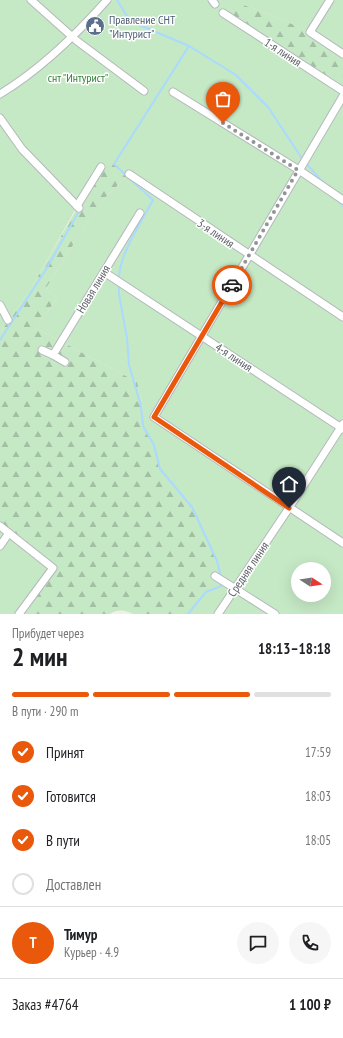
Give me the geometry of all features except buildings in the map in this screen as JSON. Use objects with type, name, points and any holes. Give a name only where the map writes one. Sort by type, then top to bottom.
[{"type":"street","points":[[31,0],[73,37],[144,91]]},
{"type":"street","points":[[0,94],[14,86],[73,37],[107,0]]},
{"type":"street","points":[[330,0],[310,32],[343,54]]},
{"type":"street","name":"1-я линия","points":[[223,13],[343,91]]},
{"type":"street","points":[[173,92],[300,168],[343,200]]},
{"type":"street","points":[[343,96],[154,417],[343,543]]},
{"type":"street","points":[[0,118],[22,149],[78,207],[101,167]]},
{"type":"street","name":"3-я линия","points":[[129,174],[343,317]]},
{"type":"street","name":"Новая линия","points":[[53,355],[140,213]]},
{"type":"street","name":"4-я линия","points":[[104,272],[342,426]]},
{"type":"street","points":[[0,305],[8,320]]},
{"type":"street","points":[[42,350],[64,362]]},
{"type":"street","name":"Средняя линия","points":[[218,614],[236,589],[342,426]]},
{"type":"street","points":[[0,526],[53,568],[19,614]]},
{"type":"street","points":[[0,546],[9,533]]},
{"type":"street","points":[[219,578],[275,614]]},
{"type":"green space","name":"снт \"Интурист\"","points":[[0,0],[343,0],[343,54],[313,34],[268,14],[243,5],[343,91],[343,614],[188,614],[206,592],[221,586],[216,559],[188,500],[160,469],[154,445],[143,426],[142,402],[137,382],[36,328],[57,298],[46,288],[88,221],[106,197],[129,174],[114,164],[80,201],[32,287],[0,333]]},
{"type":"green space","points":[[243,5],[268,14],[313,34],[343,54],[343,91],[223,13]]},
{"type":"green space","points":[[103,163],[114,164],[129,174],[106,197],[88,221],[46,288],[57,298],[36,328],[137,382],[142,402],[143,426],[154,445],[160,469],[188,500],[216,559],[220,573],[221,586],[206,592],[188,614],[133,614],[116,611],[110,614],[19,614],[53,568],[0,526],[0,333],[32,287]]},
{"type":"green space","points":[[0,526],[53,568],[19,614],[0,614]]},
{"type":"waterway","points":[[117,0],[130,21],[189,46],[236,75],[268,107],[303,160]]},
{"type":"waterway","points":[[119,278],[120,269],[127,249],[153,200],[114,164],[189,46]]},
{"type":"waterway","points":[[306,163],[324,184]]},
{"type":"waterway","points":[[339,201],[343,206]]},
{"type":"waterway","points":[[0,340],[45,271],[78,213]]},
{"type":"waterway","points":[[119,285],[119,295],[127,338],[129,365],[141,406],[143,426],[154,445],[160,469],[192,507],[217,561],[221,577]]},
{"type":"waterway","points":[[188,614],[206,592],[221,586],[221,582]]},
{"type":"way so far","points":[[223,123],[298,170],[232,285]]},
{"type":"place","name":"Правление СНТ \"Интурист\"","points":[[95,26]]},
{"type":"route","points":[[232,285],[154,417],[289,508]]}]
